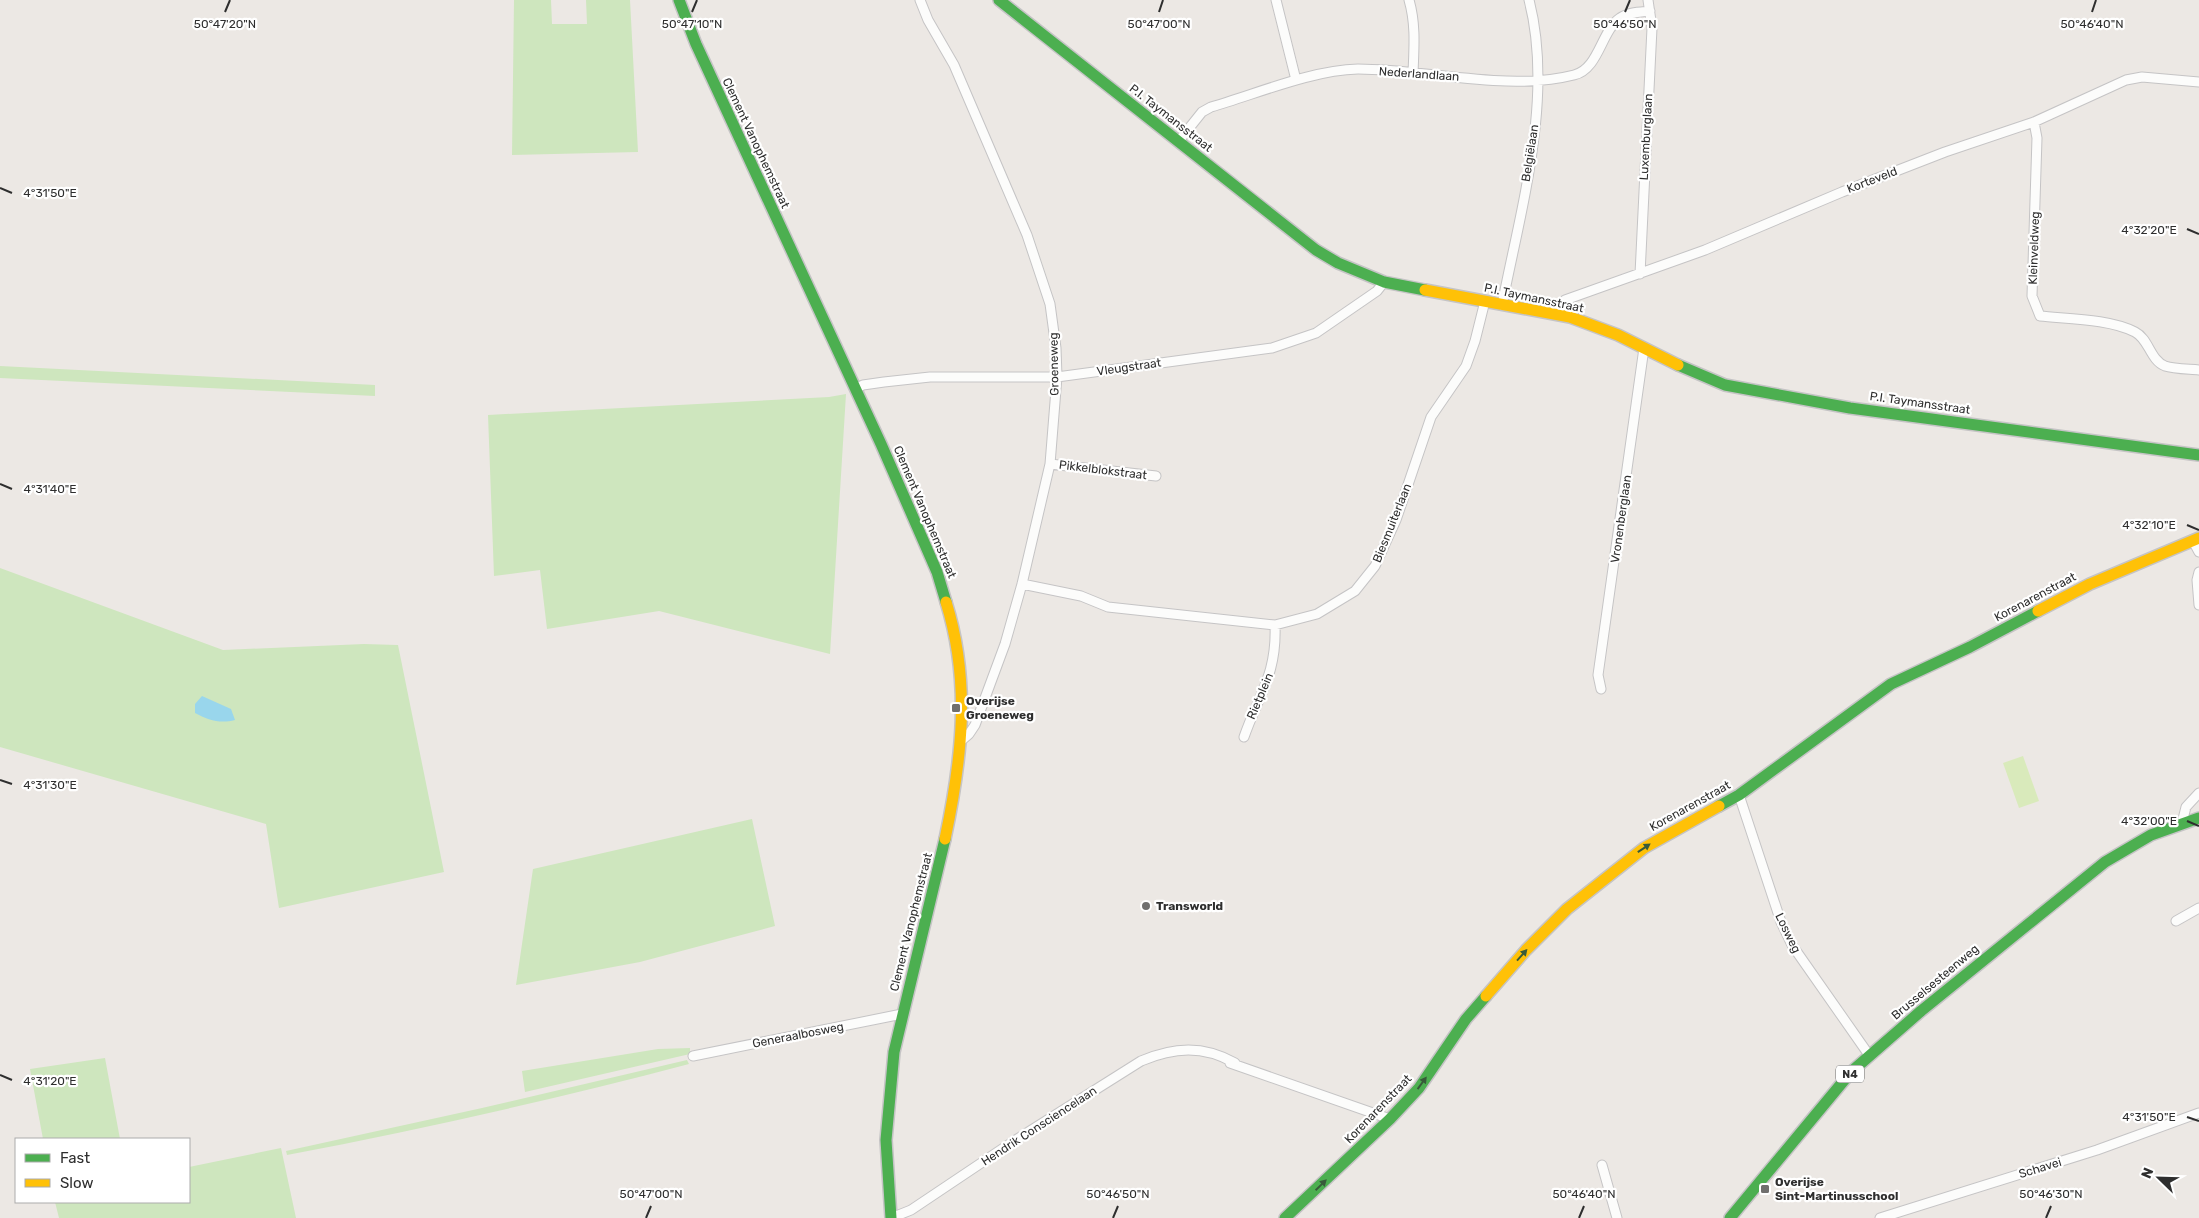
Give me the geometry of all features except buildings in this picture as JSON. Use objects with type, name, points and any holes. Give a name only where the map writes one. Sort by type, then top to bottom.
[{"type":"street","name":"Clement Vanophemstraat","points":[[679,0],[696,44],[937,572],[955,630],[961,688],[962,740],[955,793],[942,856],[894,1052],[887,1113],[887,1169],[891,1218]]},
{"type":"street","name":"Groeneweg","points":[[920,0],[928,20],[954,65],[1027,234],[1053,320],[1057,376],[1050,464],[1022,584],[1005,644],[975,725],[962,740]]},
{"type":"street","name":"P.I. Taymansstraat","points":[[1000,0],[1316,250],[1338,263],[1384,282],[1570,317],[1618,335],[1694,373],[1725,384],[1752,390],[1850,408],[2199,455]]},
{"type":"street","points":[[1276,0],[1296,80]]},
{"type":"street","points":[[1409,0],[1413,13],[1413,73]]},
{"type":"street","name":"Belgiëlaan","points":[[1502,305],[1537,114],[1540,80],[1534,19],[1530,0]]},
{"type":"street","name":"Luxemburglaan","points":[[1640,274],[1651,38],[1648,0]]},
{"type":"street","name":"Nederlandlaan","points":[[1178,142],[1202,112],[1296,80],[1324,73],[1357,69],[1517,81],[1576,75],[1587,68],[1613,24],[1622,17],[1650,11]]},
{"type":"street","name":"Korteveld","points":[[1557,315],[1566,300],[1706,250],[1842,192],[1937,155],[2034,122],[2126,80],[2142,77],[2199,82]]},
{"type":"street","name":"Kleinveldweg","points":[[2034,122],[2037,138],[2032,296],[2040,316],[2122,325],[2138,333],[2148,344],[2155,359],[2164,366],[2199,370]]},
{"type":"street","name":"Vleugstraat","points":[[855,389],[884,382],[930,377],[1057,376],[1272,348],[1316,333],[1349,312],[1377,291],[1384,282]]},
{"type":"street","name":"Biesmuiterlaan","points":[[1022,584],[1081,596],[1108,607],[1274,625],[1317,614],[1355,591],[1375,566],[1396,520],[1431,417],[1466,366],[1475,341],[1485,302]]},
{"type":"street","name":"Vronenberglaan","points":[[1601,688],[1598,675],[1644,348]]},
{"type":"street","name":"Pikkelblokstraat","points":[[1050,464],[1156,476]]},
{"type":"street","points":[[2196,539],[2199,552]]},
{"type":"street","name":"Korenarenstraat","points":[[1286,1218],[1390,1119],[1419,1088],[1466,1019],[1526,950],[1567,909],[1644,848],[1739,796],[1834,724],[1891,684],[1970,648],[2090,584],[2196,539]]},
{"type":"street","points":[[2199,572],[2197,580],[2199,605]]},
{"type":"street","name":"Rietplein","points":[[1244,738],[1254,707],[1266,688],[1272,669],[1274,625]]},
{"type":"street","points":[[2182,823],[2186,806],[2199,793]]},
{"type":"street","name":"Losweg","points":[[1739,796],[1781,922],[1792,945],[1869,1056]]},
{"type":"street","name":"Brusselsesteenweg","points":[[1730,1218],[1839,1086],[1869,1056],[2083,878],[2128,847],[2151,835],[2199,818]]},
{"type":"street","points":[[2176,921],[2199,908]]},
{"type":"street","name":"Generaalbosweg","points":[[693,1056],[902,1014]]},
{"type":"street","name":"Hendrik Consciencelaan","points":[[891,1218],[911,1210],[1014,1141],[1141,1061],[1163,1052],[1194,1051],[1390,1119]]},
{"type":"street","name":"Schavei","points":[[1880,1218],[2097,1150],[2199,1114]]},
{"type":"street","points":[[1602,1165],[1617,1218]]},
{"type":"green space","points":[[514,0],[551,0],[552,24],[587,24],[586,0],[630,0],[638,152],[512,155]]},
{"type":"green space","points":[[0,366],[375,385],[375,396],[0,378]]},
{"type":"green space","points":[[846,394],[830,654],[659,611],[547,629],[540,570],[494,576],[488,415],[829,397]]},
{"type":"green space","points":[[0,568],[223,650],[364,644],[398,645],[444,872],[279,908],[266,824],[0,747]]},
{"type":"green space","points":[[2023,756],[2039,801],[2019,808],[2003,763]]},
{"type":"green space","points":[[752,819],[775,926],[640,962],[516,985],[533,869]]},
{"type":"green space","points":[[690,1048],[690,1054],[525,1092],[522,1071],[658,1049]]},
{"type":"green space","points":[[105,1058],[120,1138],[43,1138],[30,1069]]},
{"type":"green space","points":[[687,1060],[689,1064],[489,1113],[287,1155],[286,1151],[482,1108]]},
{"type":"green space","points":[[281,1148],[296,1218],[59,1218],[55,1203],[190,1203],[190,1167]]},
{"type":"water","points":[[202,696],[231,709],[235,720],[214,721],[195,713],[195,704]]},
{"type":"traffic: fast","points":[[679,0],[696,44],[881,444],[937,572],[946,602]]},
{"type":"traffic: fast","points":[[999,0],[1316,250],[1338,263],[1384,282],[1425,290]]},
{"type":"traffic: fast","points":[[1678,365],[1725,385],[1850,408],[2199,455]]},
{"type":"traffic: fast","points":[[1719,806],[1739,795],[1891,684],[1970,647],[2038,611]]},
{"type":"traffic: fast","points":[[1730,1218],[1851,1072],[1921,1011],[2105,862],[2151,835],[2199,818]]},
{"type":"traffic: fast","points":[[891,1218],[886,1140],[894,1052],[945,839]]},
{"type":"traffic: fast","points":[[1285,1218],[1390,1119],[1419,1088],[1466,1019],[1486,996]]},
{"type":"traffic: slow","points":[[1425,290],[1570,317],[1618,335],[1678,365]]},
{"type":"traffic: slow","points":[[2038,611],[2090,584],[2199,538]]},
{"type":"traffic: slow","points":[[945,839],[956,779],[961,721],[959,662],[946,602]]},
{"type":"traffic: slow","points":[[1486,996],[1526,950],[1567,909],[1644,848],[1719,806]]},
{"type":"place","name":"Overijse Groeneweg","points":[[956,708]]},
{"type":"place","name":"Transworld","points":[[1146,906]]},
{"type":"place","name":"Overijse Sint-Martinusschool","points":[[1765,1189]]}]
